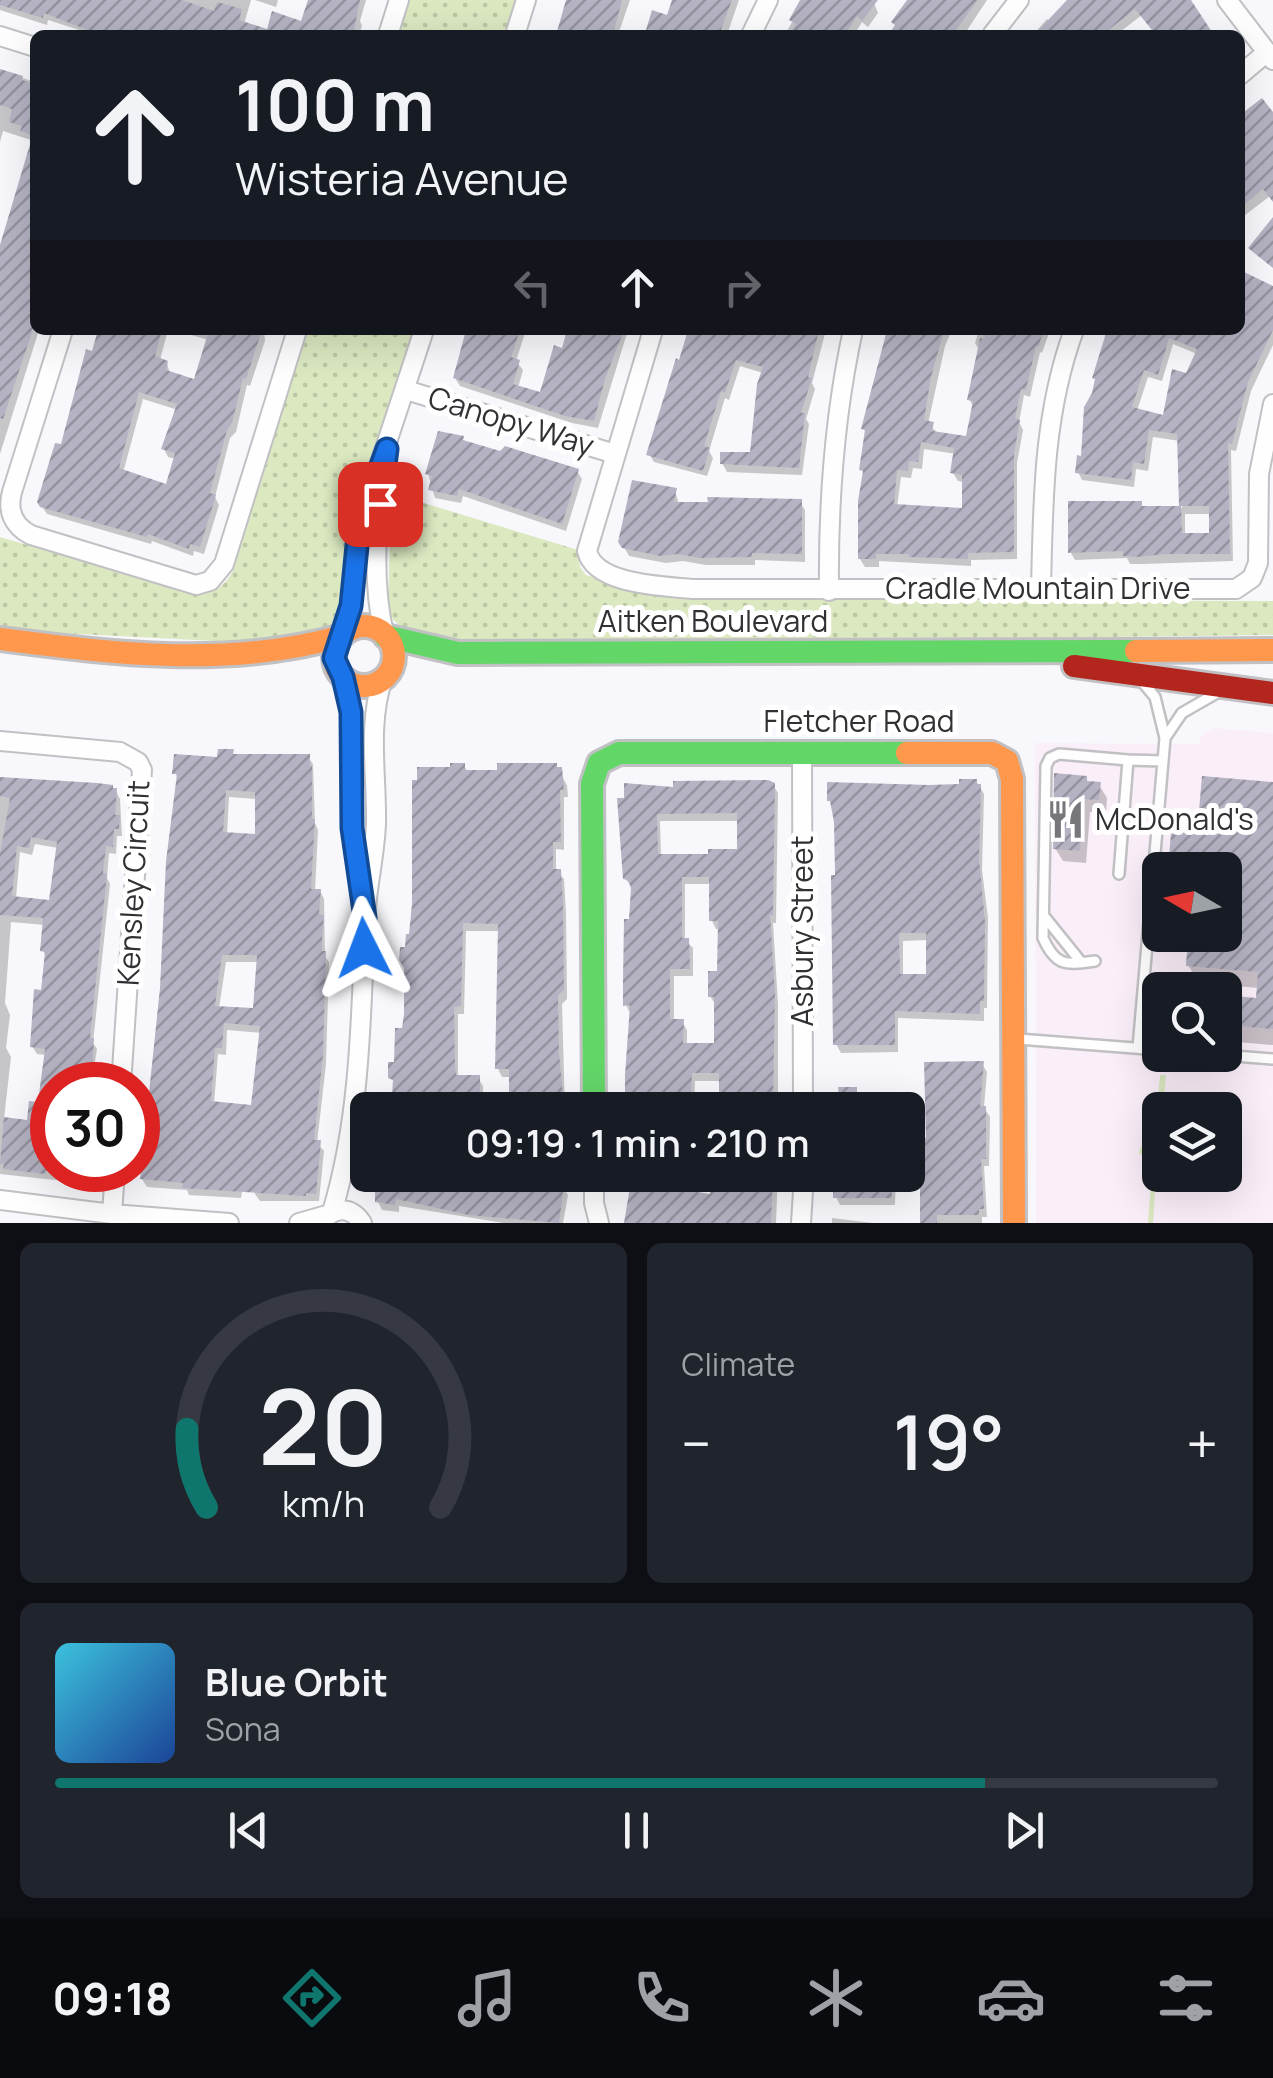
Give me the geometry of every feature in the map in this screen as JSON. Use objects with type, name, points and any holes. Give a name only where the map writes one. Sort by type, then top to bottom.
[{"type":"main road","points":[[0,639],[112,650],[254,655],[313,646],[368,626],[385,635],[393,651],[384,677],[367,686],[341,675],[254,655]]},
{"type":"main road","points":[[341,675],[334,658],[342,635]]},
{"type":"main road","name":"Aitken Boulevard","points":[[385,635],[458,653],[1273,650]]},
{"type":"main road","name":"Aitken Boulevard","points":[[968,652],[1273,692]]},
{"type":"main road","name":"Aitken Boulevard","points":[[384,677],[458,653]]},
{"type":"main road","name":"Fletcher Road","points":[[594,1092],[592,784],[598,764],[618,754],[992,753],[1006,761],[1012,780],[1014,1223]]},
{"type":"street","points":[[390,30],[399,0]]},
{"type":"street","points":[[517,30],[526,0]]},
{"type":"street","points":[[753,30],[768,0]]},
{"type":"street","points":[[996,30],[1020,0]]},
{"type":"street","points":[[1226,0],[1270,56],[1245,73]]},
{"type":"street","points":[[0,36],[30,45]]},
{"type":"street","points":[[60,335],[6,520],[31,535],[189,584],[210,581],[224,564],[296,335]]},
{"type":"street","points":[[342,635],[351,606],[359,526],[422,335]]},
{"type":"street","name":"Cradle Mountain Drive","points":[[652,335],[588,544],[589,558],[602,572],[692,589],[1236,588],[1252,578],[1258,562],[1266,502],[1261,455],[1273,404]]},
{"type":"street","points":[[829,590],[829,504],[835,423],[852,335]]},
{"type":"street","points":[[1041,590],[1041,518],[1048,433],[1073,335]]},
{"type":"street","name":"Canopy Way","points":[[406,390],[615,454]]},
{"type":"street","points":[[385,635],[378,606],[377,566],[387,449]]},
{"type":"street","points":[[341,675],[351,712],[352,828],[365,918]]},
{"type":"street","points":[[327,1217],[346,1167],[376,826],[374,711],[384,677]]},
{"type":"street","name":"Kensley Circuit","points":[[0,740],[120,752],[138,762],[142,770],[123,1062]]},
{"type":"street","name":"Asbury Street","points":[[802,752],[804,1092]]},
{"type":"street","points":[[346,1167],[361,1221]]},
{"type":"street","points":[[112,1214],[114,1192]]},
{"type":"street","points":[[594,1192],[599,1223]]},
{"type":"street","points":[[800,1223],[803,1192]]},
{"type":"street","points":[[0,1200],[229,1223]]},
{"type":"street","points":[[588,1223],[594,1204]]},
{"type":"street","points":[[300,1223],[344,1210],[361,1221]]},
{"type":"lane","points":[[1130,673],[1155,697],[1165,738],[1138,1048]]},
{"type":"lane","points":[[1165,738],[1182,713],[1232,687]]},
{"type":"lane","points":[[1095,961],[1066,964],[1054,958],[1043,938],[1048,761],[1059,754],[1163,760]]},
{"type":"lane","points":[[1119,874],[1128,760]]},
{"type":"lane","points":[[1042,911],[1049,926],[1084,963]]},
{"type":"lane","points":[[1014,1039],[1142,1048]]},
{"type":"lane","points":[[1242,1057],[1273,1059]]},
{"type":"shaded area","points":[[1213,728],[1273,733],[1273,1223],[1036,1223],[1035,743],[1199,744],[1200,737]]},
{"type":"green space","points":[[409,0],[515,0],[507,30],[400,30]]},
{"type":"green space","points":[[305,335],[415,335],[341,620],[333,628],[254,643],[0,630],[0,537],[188,592],[209,592],[220,587],[233,571]]},
{"type":"green space","points":[[391,493],[578,550],[580,567],[586,575],[660,596],[1273,601],[1273,635],[460,645],[410,632],[388,612]]},
{"type":"green space","points":[[1160,1075],[1166,1075],[1165,1092],[1159,1092]]},
{"type":"green space","points":[[1150,1192],[1155,1192],[1153,1223],[1148,1223]]},
{"type":"building","points":[[0,0],[182,0],[214,11],[217,2],[242,9],[239,20],[267,29],[272,11],[301,21],[308,0],[360,0],[354,30],[87,30],[44,13],[43,18],[0,5]]},
{"type":"building","points":[[566,0],[622,0],[614,30],[557,30]]},
{"type":"building","points":[[672,0],[732,0],[721,30],[646,30],[652,10],[667,15]]},
{"type":"building","points":[[800,0],[878,0],[862,21],[857,16],[848,30],[792,30],[796,24],[789,20]]},
{"type":"building","points":[[907,0],[978,0],[956,30],[892,30],[895,25],[891,22]]},
{"type":"building","points":[[1067,0],[1191,0],[1211,30],[1152,30],[1135,9],[1108,30],[1039,30]]},
{"type":"building","points":[[0,69],[23,76],[22,80],[30,82],[30,134],[20,131],[22,126],[9,122],[12,109],[0,105]]},
{"type":"building","points":[[1262,98],[1273,112],[1273,202],[1263,189],[1245,204],[1245,111]]},
{"type":"building","points":[[30,144],[31,335],[3,419],[0,418],[0,245]]},
{"type":"building","points":[[1273,217],[1273,268],[1248,248]]},
{"type":"building","points":[[1245,272],[1273,286],[1273,330],[1248,382],[1232,444],[1228,443],[1230,554],[1137,557],[1123,556],[1123,551],[1068,553],[1068,501],[1142,501],[1142,506],[1179,506],[1177,434],[1149,430],[1144,464],[1133,462],[1131,480],[1075,473],[1077,455],[1081,456],[1084,407],[1095,379],[1092,378],[1105,335],[1245,335]],"holes":[[[1169,338],[1197,349],[1186,373],[1172,369],[1163,415],[1132,407],[1144,370],[1158,375]],[[1181,506],[1209,506],[1209,533],[1182,533]]]},
{"type":"building","points":[[97,335],[161,335],[155,356],[168,361],[166,370],[194,379],[207,335],[260,335],[227,430],[210,493],[216,495],[200,547],[190,544],[189,549],[148,534],[147,537],[40,507],[37,502],[55,443],[61,444],[86,349],[92,351]],"holes":[[[139,392],[177,404],[161,449],[175,453],[166,484],[119,468]]]},
{"type":"building","points":[[465,335],[518,335],[511,357],[520,360],[513,384],[540,392],[554,345],[562,348],[566,335],[622,335],[594,421],[565,416],[453,378]]},
{"type":"building","points":[[686,335],[818,335],[808,377],[812,378],[801,413],[805,413],[799,468],[720,464],[720,452],[750,452],[757,384],[763,367],[736,360],[725,393],[721,391],[704,446],[710,448],[703,471],[646,455],[676,358],[679,360]]},
{"type":"building","points":[[886,335],[943,335],[924,420],[934,422],[932,431],[966,436],[973,401],[967,400],[980,338],[1042,335],[1026,390],[1021,389],[1015,418],[1020,420],[1014,453],[1014,552],[968,553],[968,559],[876,554],[876,559],[858,559],[858,501],[863,471],[859,470],[865,430],[861,429]],"holes":[[[921,442],[954,448],[950,473],[962,475],[962,508],[894,504],[897,470],[908,471],[909,461],[918,462]]]},
{"type":"building","points":[[438,431],[464,436],[463,440],[500,451],[505,446],[579,469],[562,524],[459,489],[457,496],[428,490],[432,476],[425,474]]},
{"type":"building","points":[[632,480],[677,488],[674,502],[708,502],[707,497],[802,499],[802,554],[700,558],[660,556],[622,548],[618,542]]},
{"type":"building","points":[[218,749],[234,749],[233,754],[310,754],[315,819],[311,889],[321,889],[319,914],[324,915],[322,951],[326,951],[323,1055],[314,1140],[321,1140],[316,1194],[182,1188],[183,1183],[160,1181],[160,1062],[152,1062],[166,861],[177,774],[172,774],[174,754],[217,757]],"holes":[[[226,790],[255,792],[255,834],[223,832]],[[222,955],[257,955],[253,1008],[215,1006]],[[224,1023],[260,1026],[251,1105],[211,1101],[215,1048],[222,1048]]]},
{"type":"building","points":[[450,763],[465,763],[465,770],[497,770],[497,763],[557,763],[557,767],[562,767],[561,842],[553,842],[553,869],[561,869],[563,903],[564,990],[558,995],[563,1092],[509,1092],[509,1069],[495,1069],[498,924],[463,923],[461,1006],[454,1007],[455,1066],[456,1075],[480,1075],[480,1092],[392,1092],[388,1062],[394,1062],[395,1028],[402,1028],[404,1014],[400,947],[405,947],[409,934],[412,904],[412,780],[417,780],[417,767],[450,767]]},
{"type":"building","name":"McDonald's","points":[[1054,773],[1087,776],[1087,781],[1101,782],[1099,800],[1084,799],[1080,851],[1053,849]]},
{"type":"building","points":[[1202,776],[1273,782],[1273,1029],[1242,1026],[1242,997],[1256,998],[1258,972],[1186,966],[1187,952],[1242,952],[1242,852],[1169,852],[1172,821],[1198,822]]},
{"type":"building","points":[[0,777],[97,783],[117,788],[115,815],[120,815],[119,829],[114,829],[113,847],[106,846],[103,873],[107,874],[90,1038],[94,1038],[92,1062],[43,1062],[45,1049],[30,1047],[34,989],[41,990],[45,952],[40,951],[43,918],[0,915],[0,854],[10,798],[0,796]],"holes":[[[31,837],[57,842],[49,900],[12,896],[17,846],[29,848]]]},
{"type":"building","points":[[959,779],[977,779],[977,784],[981,784],[979,860],[985,922],[984,1001],[980,1001],[980,1014],[895,1011],[895,1045],[833,1045],[834,822],[827,801],[827,782],[959,784]],"holes":[[[899,933],[926,933],[926,974],[900,974]]]},
{"type":"building","points":[[673,781],[775,783],[770,915],[775,994],[773,1092],[719,1092],[719,1073],[692,1073],[691,1092],[625,1092],[630,1005],[623,1006],[624,919],[629,919],[631,888],[628,880],[623,879],[617,798],[624,798],[624,783],[673,787]],"holes":[[[737,813],[737,849],[708,849],[708,854],[658,854],[657,814]],[[682,877],[709,877],[709,921],[718,921],[717,971],[708,971],[708,997],[714,997],[714,1043],[683,1043],[684,1019],[670,1019],[670,969],[690,969],[689,938],[682,938]]]},
{"type":"building","points":[[984,1061],[980,1106],[986,1106],[986,1159],[981,1159],[984,1209],[979,1209],[979,1215],[937,1215],[937,1223],[920,1223],[920,1192],[925,1192],[924,1062]]},
{"type":"building","points":[[838,1087],[857,1087],[857,1092],[838,1092]]},
{"type":"building","points":[[29,1101],[30,1172],[3,1169],[4,1164],[0,1164],[4,1117],[27,1120]]},
{"type":"building","points":[[375,1192],[563,1192],[559,1223],[469,1215],[396,1199],[395,1205],[375,1202]]},
{"type":"building","points":[[629,1192],[772,1192],[771,1223],[624,1223]]},
{"type":"building","points":[[833,1192],[892,1192],[892,1198],[833,1198]]},
{"type":"traffic: fast","points":[[385,636],[458,653],[1136,651]]},
{"type":"traffic: fast","points":[[594,1092],[592,784],[599,763],[619,753],[907,753]]},
{"type":"traffic: slow","points":[[364,626],[385,635],[394,656],[385,677],[364,686],[343,677],[334,656],[343,635],[364,626]]},
{"type":"traffic: slow","points":[[0,639],[129,653],[215,655],[300,646],[342,636]]},
{"type":"traffic: slow","points":[[1136,651],[1273,650]]},
{"type":"traffic: slow","points":[[907,753],[992,753],[1007,761],[1012,779],[1014,1223]]},
{"type":"traffic: jam","points":[[1074,666],[1273,693]]},
{"type":"place","name":"McDonald's","points":[[1065,820]]},
{"type":"route","points":[[364,948],[365,918],[352,828],[351,712],[334,650],[351,606],[359,526],[387,449],[380,504]]}]
